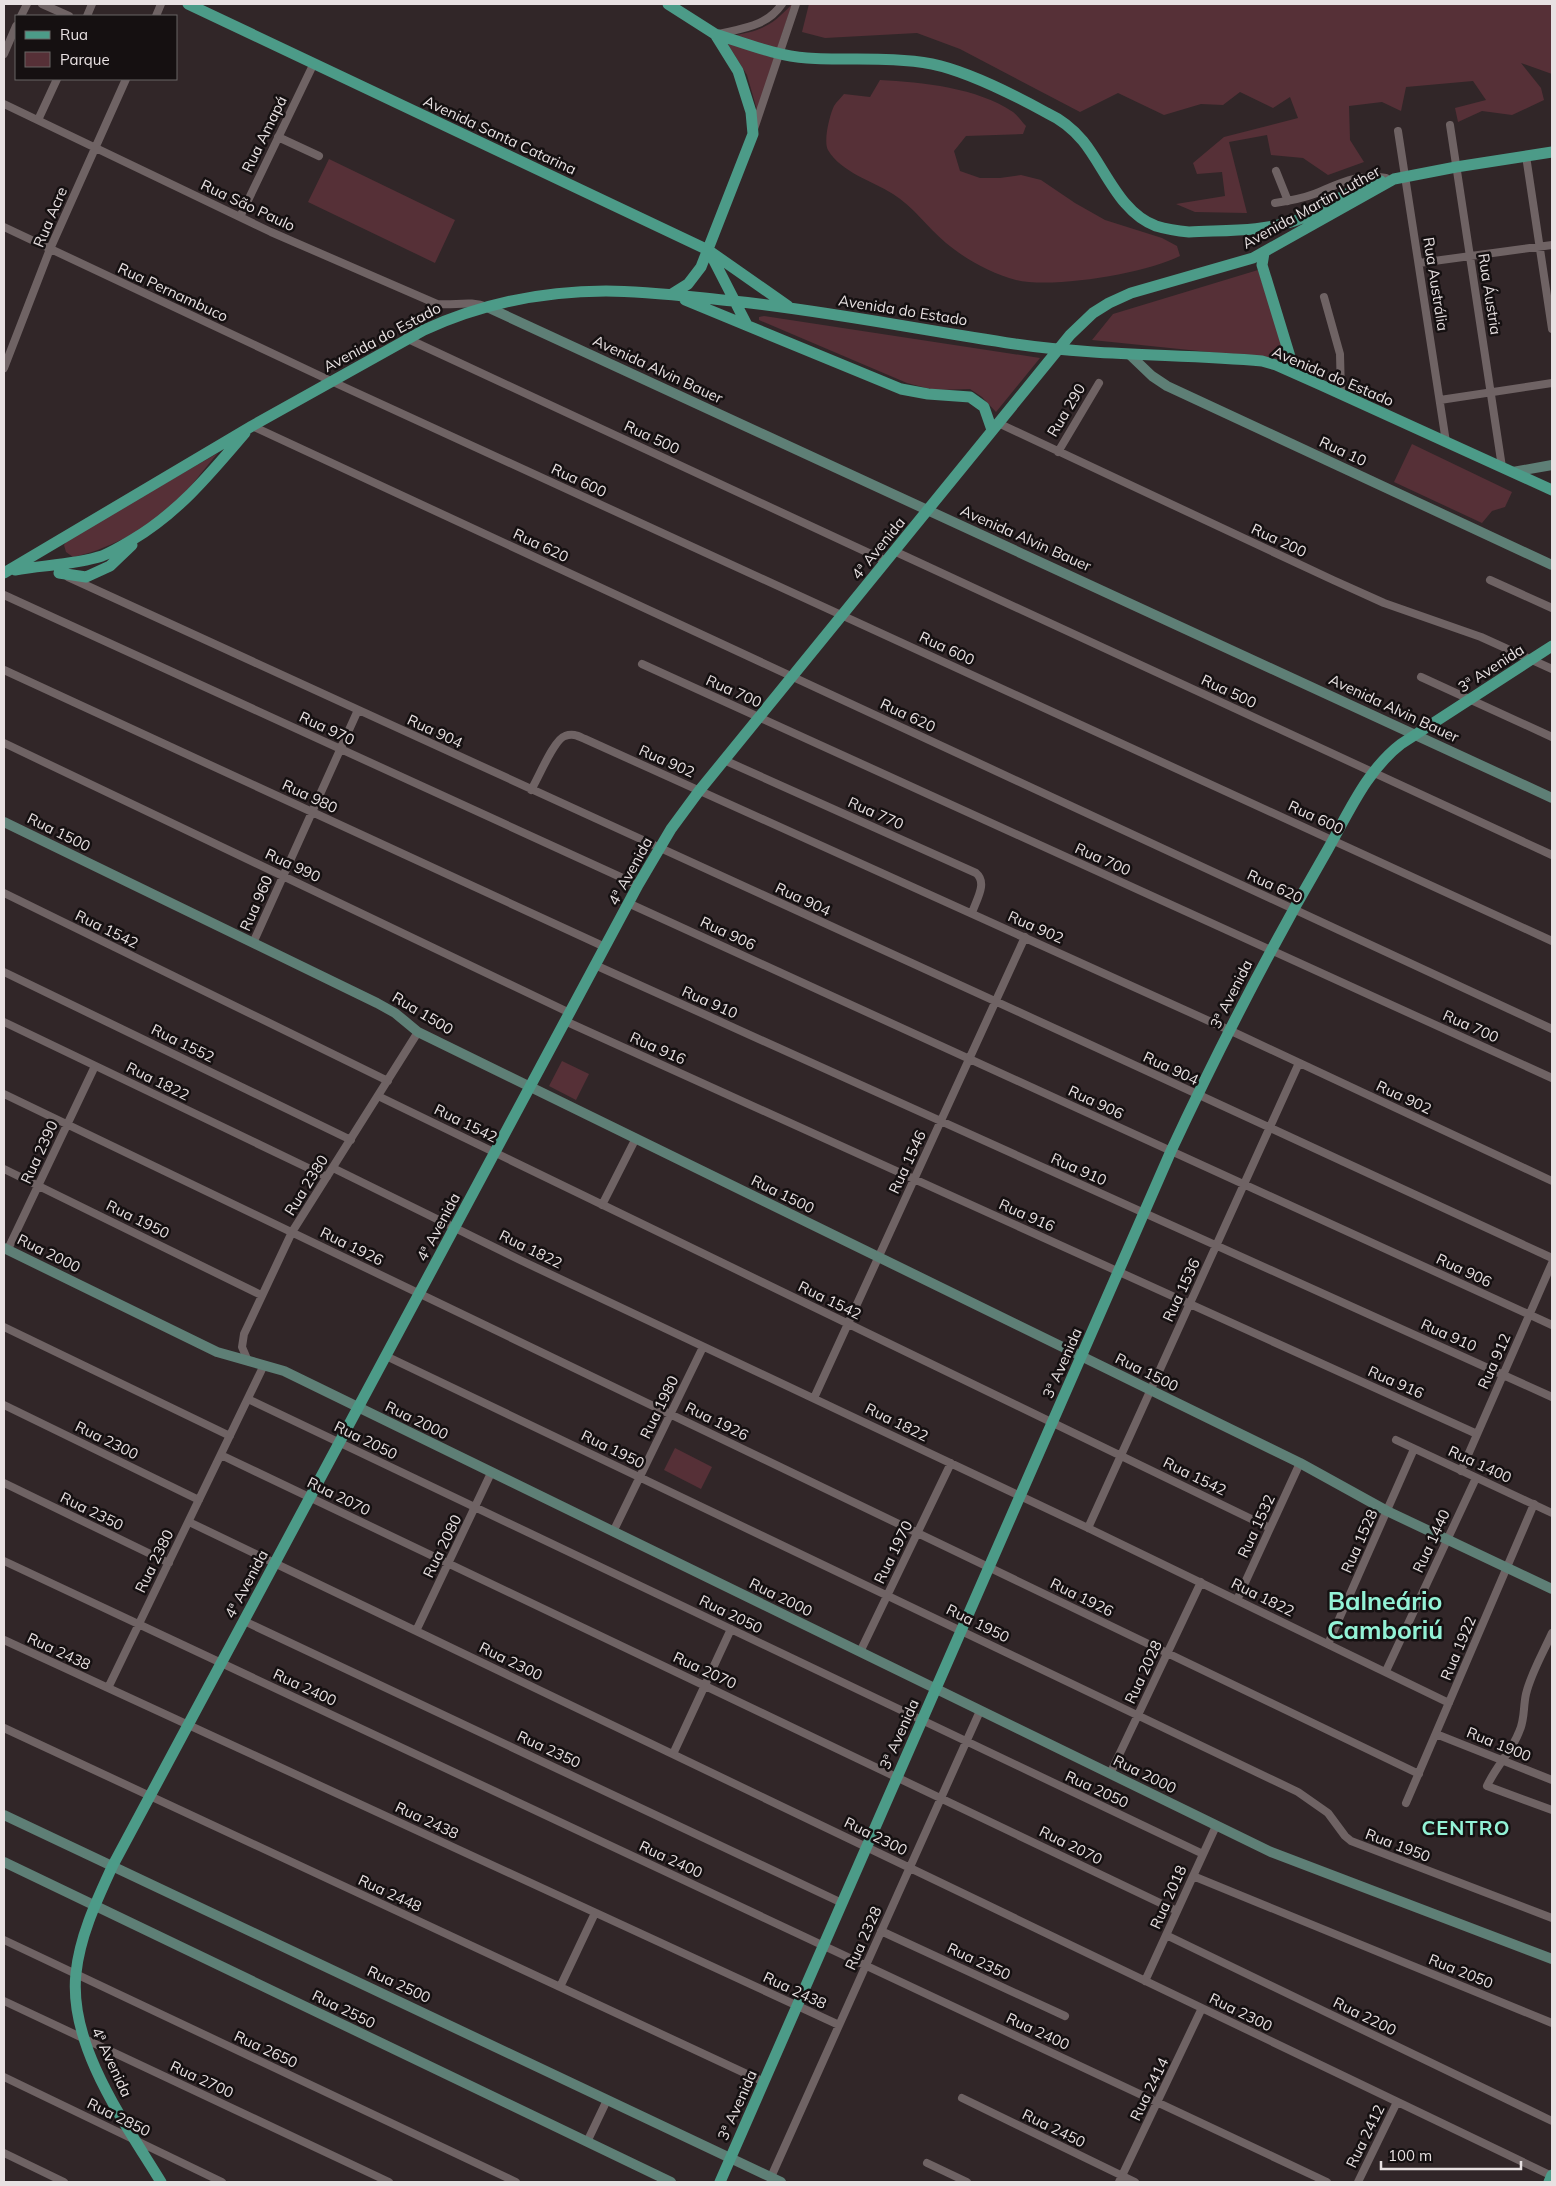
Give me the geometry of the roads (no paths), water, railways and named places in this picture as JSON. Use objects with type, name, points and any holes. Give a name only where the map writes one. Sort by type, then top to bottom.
[{"type":"main road","name":"Avenida Santa Catarina","points":[[188,4],[708,250],[790,308]]},
{"type":"main road","points":[[668,4],[715,34],[781,54],[806,58],[884,59],[931,64],[1018,98],[1058,119],[1082,139],[1128,206],[1140,216],[1154,225],[1178,231],[1189,232],[1276,226],[1299,220],[1366,184],[1394,179]]},
{"type":"main road","points":[[672,294],[694,278],[708,250],[753,134],[746,91],[731,58],[715,34]]},
{"type":"main road","name":"Avenida Martin Luther","points":[[1047,363],[1070,335],[1093,314],[1109,303],[1131,293],[1236,264],[1264,254],[1394,179],[1552,152]]},
{"type":"main road","points":[[708,250],[747,325]]},
{"type":"main road","points":[[1264,254],[1262,265],[1295,373]]},
{"type":"main road","name":"Avenida do Estado","points":[[6,572],[252,426],[406,338],[450,318],[487,307],[521,299],[586,291],[672,294],[790,308],[1015,344],[1129,354],[1262,361],[1295,373],[1552,490]]},
{"type":"main road","points":[[672,294],[901,389],[928,394],[970,397],[984,407],[995,427]]},
{"type":"main road","name":"Avenida Alvin Bauer","points":[[487,307],[1552,798]]},
{"type":"main road","name":"Rua 10","points":[[1129,354],[1152,376],[1167,386],[1552,565]]},
{"type":"main road","name":"4ª Avenida","points":[[161,2182],[100,2078],[82,2038],[76,2004],[76,1974],[83,1937],[94,1906],[113,1865],[659,848],[699,791],[758,717],[1047,363]]},
{"type":"main road","name":"Avenida do Estado","points":[[6,572],[42,565],[88,560],[103,555],[146,532],[172,513],[192,494],[252,426]]},
{"type":"main road","points":[[1508,470],[1552,466]]},
{"type":"main road","points":[[59,573],[86,577],[110,566],[146,532]]},
{"type":"main road","name":"3ª Avenida","points":[[720,2182],[1171,1151],[1229,1030],[1293,909],[1372,772],[1390,752],[1552,646]]},
{"type":"main road","name":"Rua 1500","points":[[4,822],[377,1003],[395,1013],[418,1032],[1300,1463],[1387,1511],[1552,1589]]},
{"type":"main road","name":"Rua 2000","points":[[6,1248],[217,1352],[284,1371],[1216,1826],[1302,1865],[1552,1959]]},
{"type":"main road","name":"Rua 2500","points":[[4,1815],[781,2182]]},
{"type":"main road","name":"Rua 2550","points":[[4,1862],[671,2182]]},
{"type":"main road","points":[[1549,2182],[1552,2176]]},
{"type":"street","points":[[42,4],[67,15]]},
{"type":"street","points":[[715,34],[756,24],[774,16],[782,4]]},
{"type":"street","points":[[753,134],[796,4]]},
{"type":"street","points":[[4,54],[15,28]]},
{"type":"street","name":"Rua Amapá","points":[[240,217],[314,63]]},
{"type":"street","points":[[38,120],[58,80]]},
{"type":"street","name":"Rua Acre","points":[[4,368],[6,357],[50,249],[126,80]]},
{"type":"street","name":"Rua São Paulo","points":[[4,104],[240,217],[437,304],[476,303],[487,307]]},
{"type":"street","name":"Rua Áustria","points":[[1450,125],[1491,392],[1508,470]]},
{"type":"street","name":"Rua Austrália","points":[[1398,131],[1446,442]]},
{"type":"street","points":[[278,137],[320,156]]},
{"type":"street","points":[[1526,156],[1552,329]]},
{"type":"street","points":[[1276,171],[1288,201]]},
{"type":"street","points":[[1275,203],[1312,194],[1358,177],[1371,175],[1394,179]]},
{"type":"street","name":"Rua Pernambuco","points":[[4,228],[331,381]]},
{"type":"street","points":[[1419,263],[1552,245]]},
{"type":"street","points":[[1324,297],[1340,354],[1341,394]]},
{"type":"street","name":"Rua 500","points":[[406,338],[886,561]]},
{"type":"street","name":"Rua 600","points":[[331,381],[1552,941]]},
{"type":"street","name":"Rua 290","points":[[1058,452],[1099,383]]},
{"type":"street","points":[[1440,400],[1552,383]]},
{"type":"street","name":"Rua 620","points":[[252,426],[1552,1030]]},
{"type":"street","name":"Rua 200","points":[[995,427],[1058,452],[1376,599],[1481,636],[1552,669]]},
{"type":"street","name":"Rua 500","points":[[894,551],[1552,855]]},
{"type":"street","name":"Rua 904","points":[[42,565],[1552,1258]]},
{"type":"street","points":[[1490,580],[1552,608]]},
{"type":"street","name":"Rua 970","points":[[4,595],[638,885]]},
{"type":"street","name":"Rua 700","points":[[642,664],[1552,1078]]},
{"type":"street","name":"Rua 980","points":[[4,670],[605,946]]},
{"type":"street","points":[[1421,677],[1552,737]]},
{"type":"street","name":"Rua 960","points":[[253,943],[358,710]]},
{"type":"street","name":"Rua 902","points":[[532,790],[557,743],[563,736],[573,734],[1229,1030],[1552,1181]]},
{"type":"street","name":"Rua 990","points":[[4,743],[283,876],[568,1017]]},
{"type":"street","name":"Rua 770","points":[[724,760],[976,873],[981,877],[982,883],[972,913]]},
{"type":"street","name":"Rua 1542","points":[[4,894],[388,1081]]},
{"type":"street","name":"Rua 906","points":[[628,903],[1552,1325]]},
{"type":"street","name":"Rua 1546","points":[[814,1398],[1025,937]]},
{"type":"street","name":"Rua 910","points":[[595,965],[1552,1397]]},
{"type":"street","name":"Rua 1552","points":[[4,972],[351,1140]]},
{"type":"street","name":"Rua 916","points":[[568,1017],[914,1179],[1477,1434]]},
{"type":"street","name":"Rua 1822","points":[[4,1022],[327,1177]]},
{"type":"street","name":"Rua 2380","points":[[248,1362],[242,1347],[244,1334],[261,1294],[292,1232],[418,1032]]},
{"type":"street","name":"Rua 1536","points":[[1088,1528],[1299,1063]]},
{"type":"street","name":"Rua 2390","points":[[6,1248],[38,1186],[95,1066]]},
{"type":"street","name":"Rua 1926","points":[[4,1094],[1419,1774]]},
{"type":"street","name":"Rua 1542","points":[[378,1096],[1270,1528]]},
{"type":"street","points":[[602,1205],[636,1138]]},
{"type":"street","name":"Rua 1822","points":[[333,1168],[703,1347],[1201,1582],[1449,1703]]},
{"type":"street","name":"Rua 1950","points":[[4,1169],[261,1294]]},
{"type":"street","name":"Rua 912","points":[[1461,1470],[1552,1263]]},
{"type":"street","points":[[4,1327],[230,1436]]},
{"type":"street","name":"Rua 1980","points":[[613,1532],[703,1347]]},
{"type":"street","name":"Rua 1950","points":[[386,1356],[1298,1792],[1328,1813],[1351,1841],[1552,1918]]},
{"type":"street","name":"Rua 2380","points":[[108,1688],[264,1365]]},
{"type":"street","name":"Rua 2050","points":[[248,1399],[1203,1854]]},
{"type":"street","name":"Rua 2300","points":[[4,1405],[199,1500]]},
{"type":"street","name":"Rua 1400","points":[[1396,1440],[1552,1513]]},
{"type":"street","name":"Rua 1528","points":[[1328,1644],[1414,1449]]},
{"type":"street","name":"Rua 2070","points":[[221,1455],[1177,1911]]},
{"type":"street","name":"Rua 1970","points":[[860,1652],[951,1463]]},
{"type":"street","name":"Rua 1532","points":[[1237,1600],[1300,1463]]},
{"type":"street","name":"Rua 2080","points":[[416,1631],[491,1473]]},
{"type":"street","name":"Rua 1440","points":[[1386,1671],[1476,1478]]},
{"type":"street","name":"Rua 2350","points":[[4,1483],[169,1563]]},
{"type":"street","name":"Rua 1922","points":[[1406,1803],[1534,1504]]},
{"type":"street","name":"Rua 2300","points":[[189,1522],[1552,2176]]},
{"type":"street","name":"Rua 2400","points":[[4,1561],[1327,2182]]},
{"type":"street","name":"Rua 2028","points":[[1110,1774],[1201,1582]]},
{"type":"street","name":"Rua 2350","points":[[244,1621],[842,1902]]},
{"type":"street","points":[[673,1754],[731,1629]]},
{"type":"street","points":[[1552,1633],[1529,1682],[1525,1696],[1522,1726],[1487,1786],[1552,1810]]},
{"type":"street","name":"Rua 2438","points":[[4,1640],[839,2025]]},
{"type":"street","name":"Rua 2328","points":[[771,2177],[980,1711]]},
{"type":"street","name":"Rua 2448","points":[[4,1728],[764,2082]]},
{"type":"street","name":"Rua 1900","points":[[1436,1734],[1552,1780]]},
{"type":"street","name":"Rua 2018","points":[[1145,1981],[1216,1826]]},
{"type":"street","name":"Rua 2050","points":[[1193,1876],[1552,2023]]},
{"type":"street","points":[[560,1987],[595,1913]]},
{"type":"street","name":"Rua 2350","points":[[881,1931],[1065,2016]]},
{"type":"street","name":"Rua 2200","points":[[1166,1935],[1552,2121]]},
{"type":"street","name":"Rua 2650","points":[[4,1940],[516,2182]]},
{"type":"street","name":"Rua 2700","points":[[4,2001],[390,2182]]},
{"type":"street","name":"Rua 2414","points":[[1121,2179],[1202,2008]]},
{"type":"street","name":"Rua 2850","points":[[4,2077],[222,2182]]},
{"type":"street","name":"Rua 2450","points":[[962,2098],[1121,2179],[1134,2182]]},
{"type":"street","points":[[587,2142],[607,2100]]},
{"type":"street","name":"Rua 2412","points":[[1358,2182],[1397,2102]]},
{"type":"street","points":[[4,2153],[64,2182]]},
{"type":"street","points":[[927,2163],[967,2182]]},
{"type":"district","name":"Balneário Camboriú","points":[[1385,1614]]},
{"type":"district","name":"CENTRO","points":[[1466,1827]]}]
